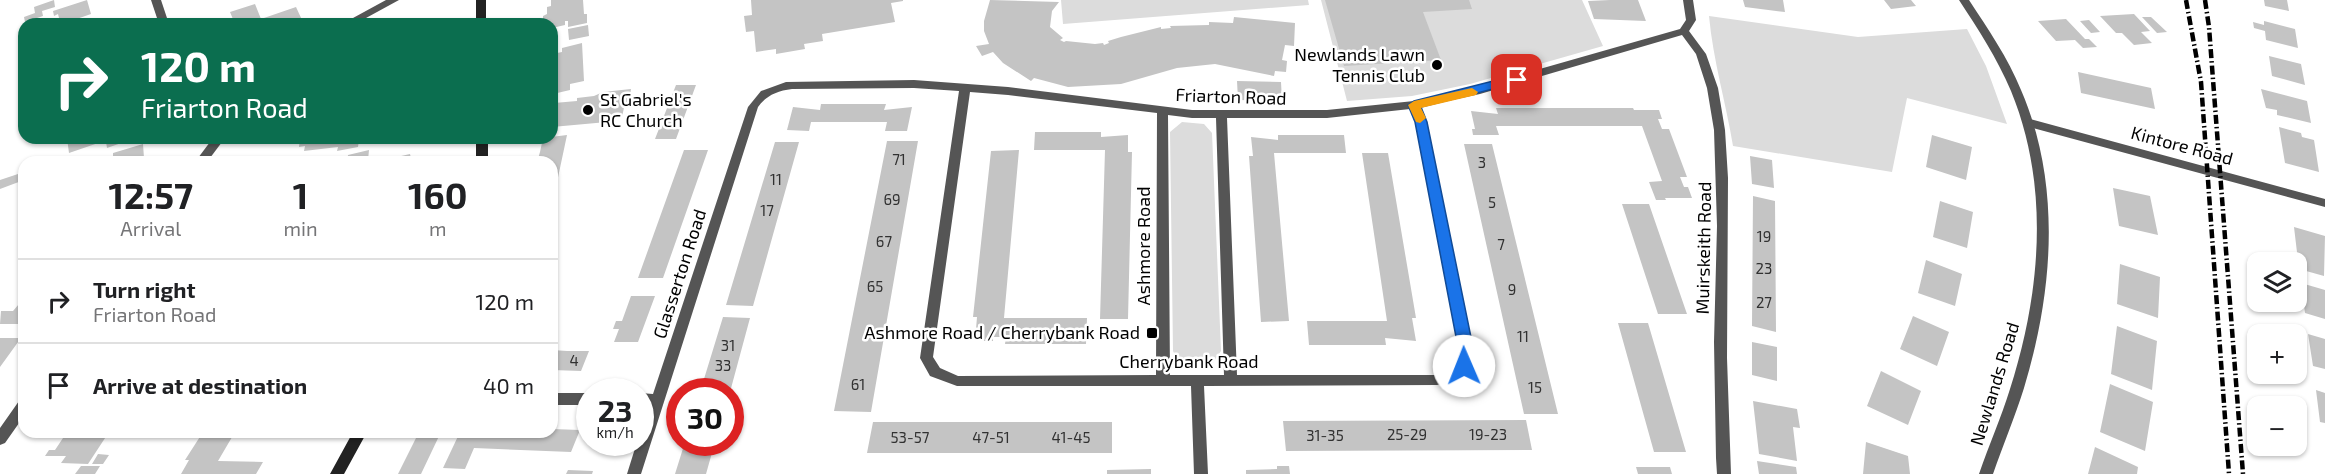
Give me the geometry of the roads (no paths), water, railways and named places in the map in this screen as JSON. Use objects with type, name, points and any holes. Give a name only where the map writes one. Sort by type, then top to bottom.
[{"type":"main road","points":[[481,0],[481,18]]},
{"type":"main road","points":[[337,474],[357,438]]},
{"type":"street","points":[[156,0],[162,18]]},
{"type":"street","points":[[359,18],[394,0]]},
{"type":"street","points":[[1684,31],[1690,20],[1688,0]]},
{"type":"street","name":"Newlands Road","points":[[1964,0],[1986,30],[2005,63],[2030,123],[2041,170],[2045,212],[2040,289],[2020,378],[1986,474]]},
{"type":"street","name":"Friarton Road","points":[[769,91],[792,85],[914,84],[1008,91],[1162,112],[1221,115],[1316,114],[1414,105],[1480,90],[1684,31]]},
{"type":"street","name":"Muirskeith Road","points":[[1684,31],[1692,38],[1704,61],[1722,150],[1724,204],[1719,396],[1724,474]]},
{"type":"street","name":"Cherrybank Road","points":[[965,88],[926,358],[943,377],[957,381],[1437,380],[1458,372],[1464,366],[1466,357],[1464,342],[1421,122],[1414,105]]},
{"type":"street","name":"Glasserton Road","points":[[634,474],[753,107],[758,98],[769,91]]},
{"type":"street","name":"Ashmore Road","points":[[1162,112],[1163,381]]},
{"type":"street","points":[[1221,115],[1232,380]]},
{"type":"street","name":"Kintore Road","points":[[2030,123],[2325,203]]},
{"type":"street","points":[[1197,381],[1201,474]]},
{"type":"street","points":[[558,399],[576,399]]},
{"type":"street","points":[[0,439],[18,414]]},
{"type":"railway","points":[[2186,0],[2201,82],[2229,474]]},
{"type":"railway","points":[[2205,0],[2209,27],[2243,474]]},
{"type":"place","name":"Newlands Lawn Tennis Club","points":[[1437,65]]},
{"type":"place","name":"St Gabriel's RC Church","points":[[588,110]]},
{"type":"place","name":"Ashmore Road / Cherrybank Road","points":[[1152,333]]}]
